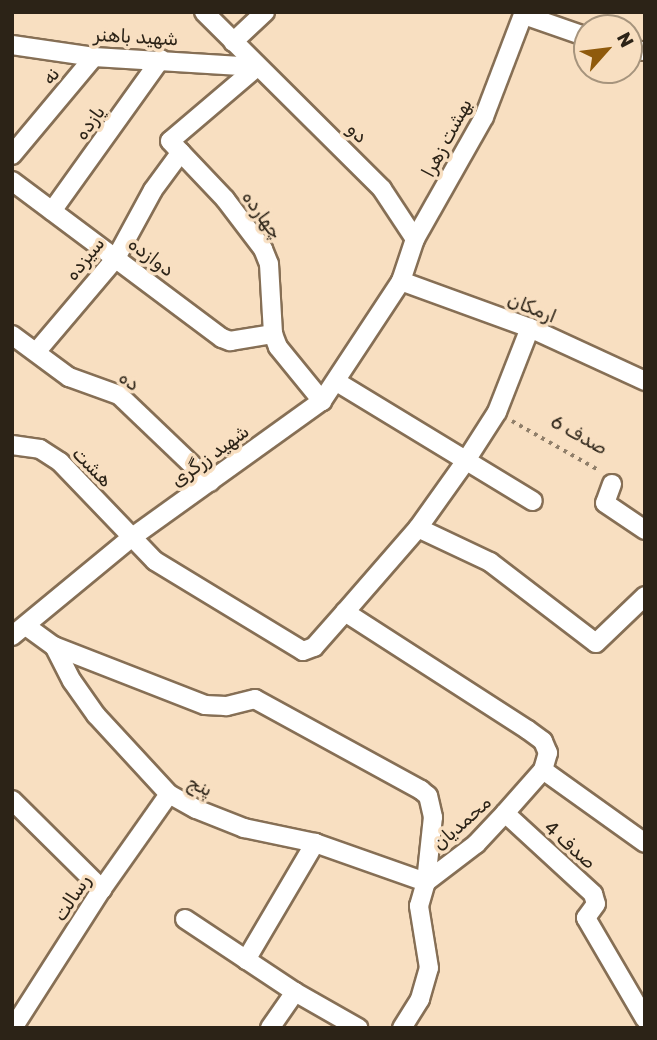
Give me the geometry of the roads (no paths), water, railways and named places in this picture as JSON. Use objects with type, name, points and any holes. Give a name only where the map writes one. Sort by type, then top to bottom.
[{"type":"street","name":"دو","points":[[204,12],[382,189],[415,239]]},
{"type":"street","points":[[233,42],[265,12]]},
{"type":"street","points":[[524,14],[573,32]]},
{"type":"street","name":"بهشت زهرا","points":[[401,281],[415,239],[484,117],[524,14]]},
{"type":"street","name":"شهید باهنر","points":[[12,45],[94,57],[161,59],[257,67]]},
{"type":"street","name":"نه","points":[[12,155],[94,57]]},
{"type":"street","name":"یازده","points":[[52,211],[161,59]]},
{"type":"street","name":"سیزده","points":[[37,351],[116,258],[176,146],[257,67]]},
{"type":"street","name":"چهارده","points":[[176,146],[225,199],[263,250],[269,264],[272,334]]},
{"type":"street","name":"دوازده","points":[[12,181],[222,338],[230,341],[272,334]]},
{"type":"street","name":"ارمکان","points":[[401,281],[530,328],[645,381]]},
{"type":"street","name":"شهید زرگری","points":[[19,631],[131,538],[322,401],[401,281]]},
{"type":"street","points":[[530,328],[496,412],[465,462],[418,528],[345,612],[543,741],[548,752],[543,770],[645,843]]},
{"type":"street","points":[[272,334],[278,347],[322,401]]},
{"type":"street","name":"ده","points":[[12,335],[69,377],[119,395],[210,482]]},
{"type":"street","points":[[337,382],[533,501]]},
{"type":"street","name":"هشت","points":[[12,445],[40,449],[60,462],[155,561],[303,651],[314,647],[345,612]]},
{"type":"street","name":"صدف 6","points":[[612,484],[605,503],[645,530]]},
{"type":"street","points":[[418,528],[489,562],[596,643],[645,596]]},
{"type":"street","name":"پنج","points":[[19,631],[54,646],[72,681],[96,715],[169,794],[196,809],[244,828],[315,843],[426,882]]},
{"type":"street","points":[[54,646],[205,705],[226,706],[255,699],[428,796],[433,817],[426,882],[419,906],[429,968],[420,999],[402,1028]]},
{"type":"street","name":"محمدیان","points":[[426,882],[476,844],[543,770]]},
{"type":"street","name":"رسالت","points":[[13,1028],[102,889],[169,794]]},
{"type":"street","points":[[12,800],[102,889]]},
{"type":"street","name":"صدف 4","points":[[505,813],[593,894],[596,904],[586,918],[645,1019]]},
{"type":"street","points":[[246,960],[315,843]]},
{"type":"street","points":[[185,919],[295,992],[358,1028]]},
{"type":"street","points":[[270,1028],[295,992]]}]
